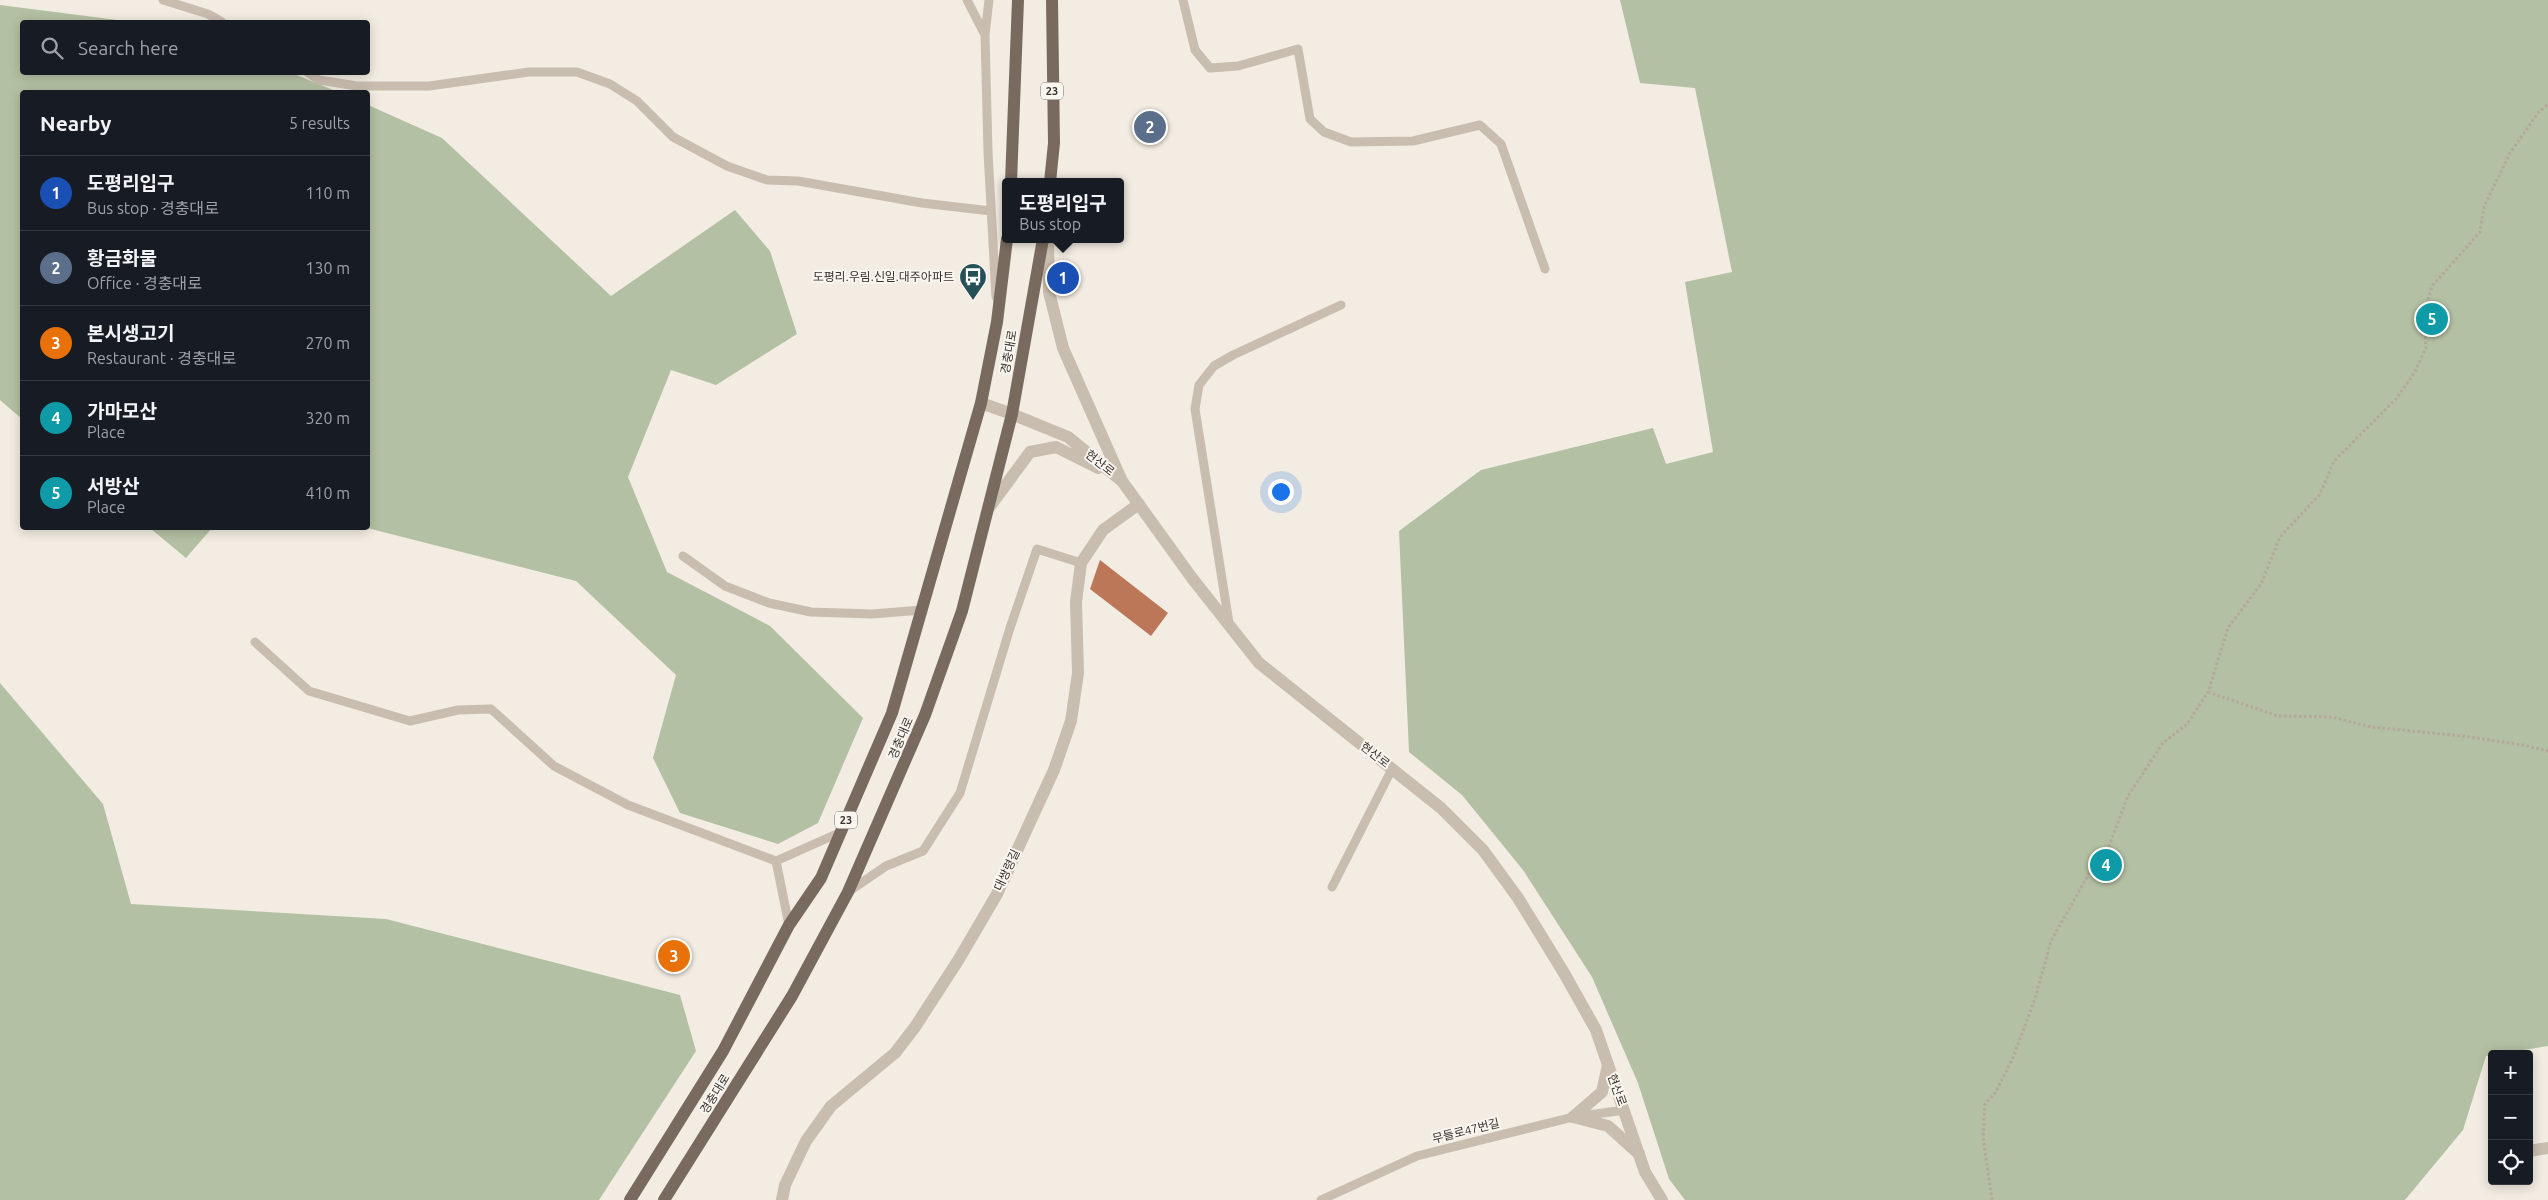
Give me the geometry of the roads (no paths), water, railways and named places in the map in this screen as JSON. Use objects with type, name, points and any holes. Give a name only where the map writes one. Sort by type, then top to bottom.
[{"type":"main road","points":[[1011,178],[1018,0]]},
{"type":"main road","name":"23","points":[[1050,178],[1054,143],[1052,0]]},
{"type":"main road","name":"경충대로","points":[[630,1200],[723,1051],[789,925],[821,878],[892,713],[981,403],[997,322],[1007,243]]},
{"type":"main road","name":"경충대로","points":[[664,1200],[792,996],[848,892],[925,715],[962,611],[1012,414],[1042,243]]},
{"type":"street","points":[[1048,243],[1049,292],[1063,348],[1122,481]]},
{"type":"street","name":"현산로","points":[[981,403],[1068,437],[1122,481],[1230,628],[1259,663],[1441,808],[1483,850],[1518,898],[1564,972],[1596,1030],[1646,1172],[1662,1200]]},
{"type":"street","points":[[988,509],[1030,452],[1056,447],[1122,481]]},
{"type":"street","name":"대쌍령길","points":[[782,1200],[785,1185],[806,1141],[831,1106],[900,1047],[959,959],[996,894],[1054,770],[1071,721],[1078,673],[1076,602],[1081,563],[1103,530],[1139,504]]},
{"type":"street","points":[[1573,1117],[1602,1092],[1608,1065]]},
{"type":"street","points":[[1573,1117],[1608,1126],[1640,1154]]},
{"type":"street","points":[[2533,1150],[2548,1148]]},
{"type":"lane","points":[[163,0],[208,14],[218,20]]},
{"type":"lane","points":[[967,0],[985,36]]},
{"type":"lane","points":[[989,0],[985,36],[997,322]]},
{"type":"lane","points":[[1183,0],[1195,50],[1210,68],[1238,66],[1298,49],[1310,118],[1324,132],[1351,142],[1413,141],[1480,125],[1501,144],[1546,269]]},
{"type":"lane","points":[[312,75],[319,80],[357,86],[429,86],[529,72],[577,72],[610,84],[637,101],[674,137],[727,166],[767,180],[798,180],[922,203],[991,212]]},
{"type":"lane","points":[[1230,628],[1194,409],[1199,385],[1214,366],[1233,354],[1341,305]]},
{"type":"lane","points":[[848,892],[886,866],[923,851],[960,792],[1010,628],[1037,548],[1081,563]]},
{"type":"lane","points":[[683,556],[725,586],[777,605],[810,612],[872,614],[922,610]]},
{"type":"lane","points":[[255,642],[309,691],[410,721],[458,710],[491,709],[554,766],[628,805],[776,861],[841,832]]},
{"type":"lane","points":[[1332,887],[1392,768]]},
{"type":"lane","points":[[776,861],[789,925]]},
{"type":"lane","name":"무들로47번길","points":[[1321,1200],[1417,1156],[1573,1117],[1625,1110]]},
{"type":"place","name":"황금화물","points":[[1150,127]]},
{"type":"place","name":"도평리입구","points":[[1063,278]]},
{"type":"place","name":"도평리.우림.신일.대주아파트","points":[[973,301]]},
{"type":"place","name":"서방산","points":[[2432,319]]},
{"type":"place","name":"가마모산","points":[[2106,865]]},
{"type":"place","name":"본시생고기","points":[[674,956]]}]
